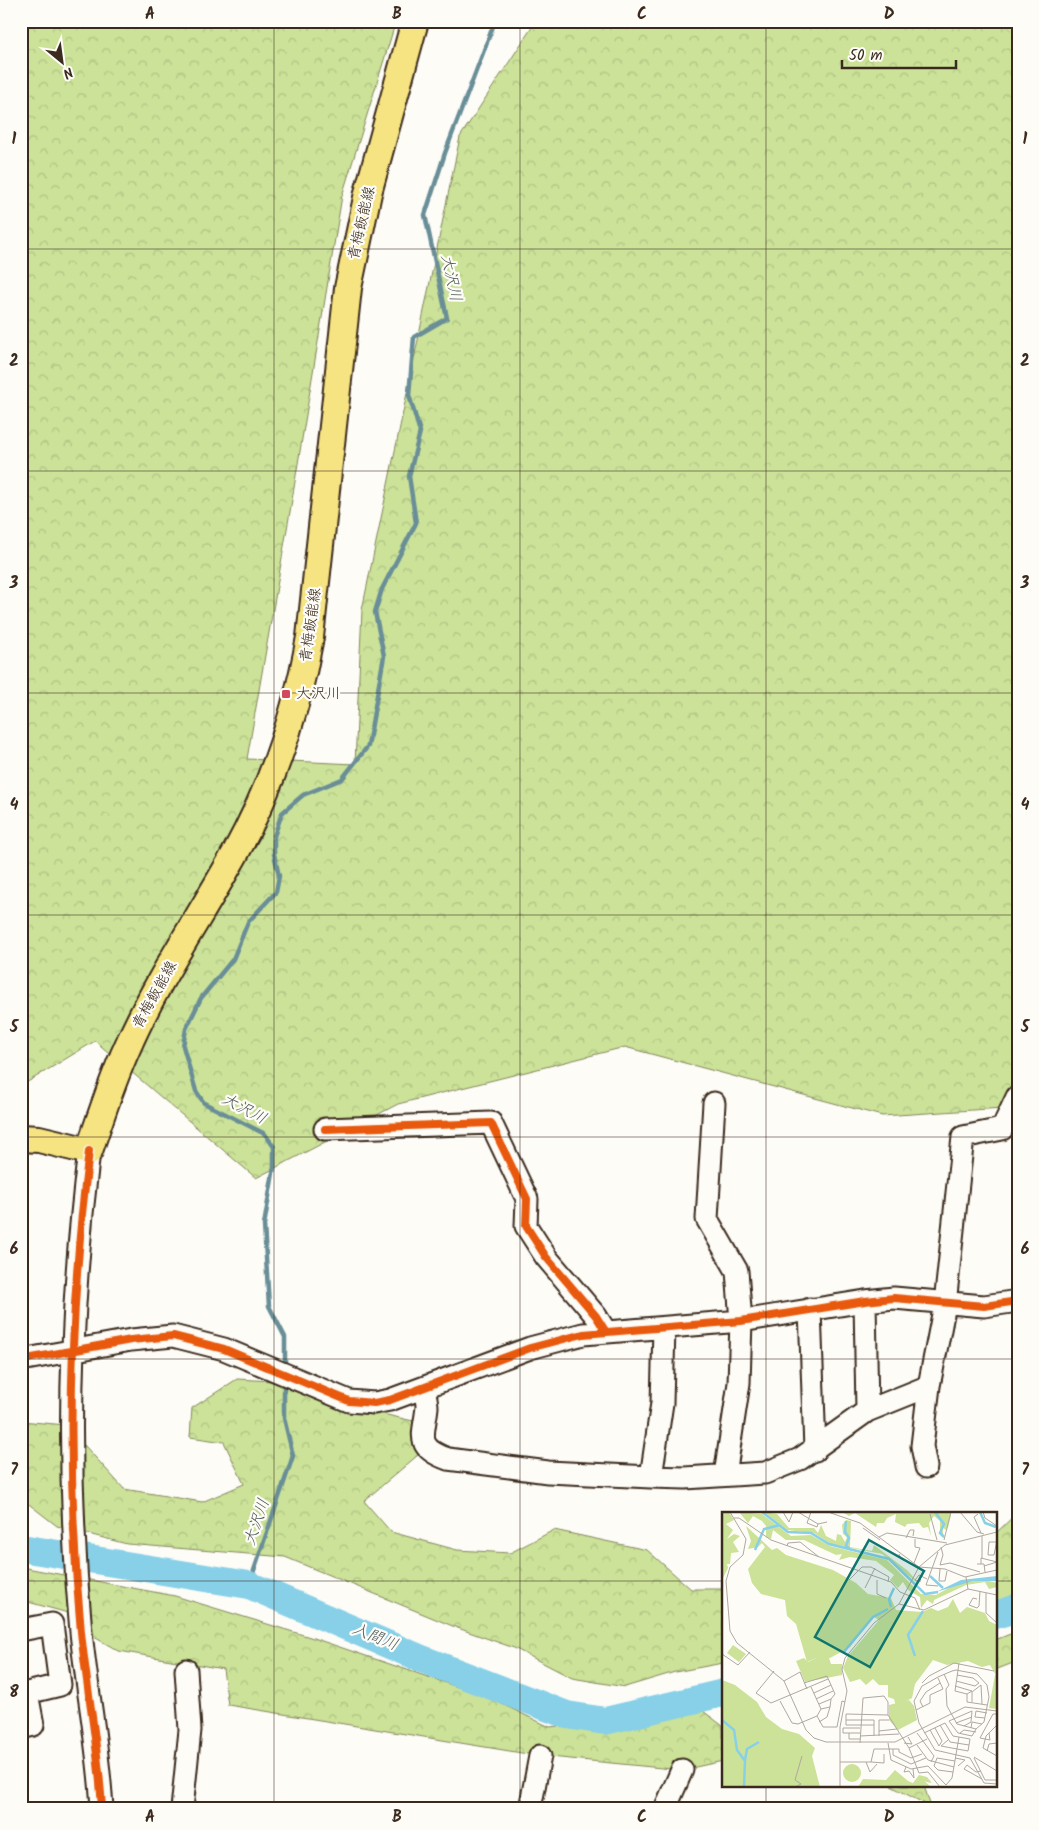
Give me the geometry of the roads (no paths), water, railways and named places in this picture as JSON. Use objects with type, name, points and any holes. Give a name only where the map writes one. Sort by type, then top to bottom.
[{"type":"main road","name":"青梅飯能線","points":[[89,1151],[127,1047],[155,993],[237,850],[259,803],[280,750],[300,686],[314,608],[348,288],[368,193],[415,21]]},
{"type":"main road","points":[[21,1138],[39,1139],[89,1151]]},
{"type":"street","points":[[926,1467],[922,1446],[929,1386],[945,1304],[963,1137],[1002,1128],[1017,1097]]},
{"type":"street","points":[[714,1103],[706,1219],[737,1271],[741,1321],[739,1383],[725,1475]]},
{"type":"street","points":[[325,1129],[491,1123],[527,1199],[526,1226],[546,1257],[596,1316],[606,1332]]},
{"type":"street","points":[[89,1151],[77,1264],[73,1352],[72,1442],[81,1632],[102,1809]]},
{"type":"street","points":[[21,1360],[131,1340],[172,1336],[224,1348],[361,1404],[390,1400],[530,1348],[582,1334],[741,1321],[810,1309],[894,1298],[984,1306],[1018,1301]]},
{"type":"street","points":[[864,1301],[867,1411]]},
{"type":"street","points":[[810,1309],[815,1450]]},
{"type":"street","points":[[651,1477],[662,1403],[664,1328]]},
{"type":"street","points":[[424,1388],[427,1405],[422,1432],[424,1443],[432,1454],[470,1462],[548,1472],[685,1478],[765,1473],[800,1459],[815,1450],[867,1411],[929,1386]]},
{"type":"street","points":[[21,1630],[52,1624],[60,1685],[27,1693],[33,1725],[21,1728]]},
{"type":"street","points":[[182,1809],[190,1730],[186,1670]]},
{"type":"street","points":[[530,1809],[540,1756]]},
{"type":"street","points":[[666,1809],[682,1770]]},
{"type":"waterway","name":"大沢川","points":[[285,1367],[285,1337],[269,1306],[264,1225],[274,1167],[274,1147],[265,1134],[204,1103],[196,1091],[183,1046],[186,1029],[201,998],[233,959],[248,922],[276,892],[279,876],[274,854],[274,836],[282,813],[303,795],[342,779],[368,746],[384,656],[375,612],[382,589],[416,523],[409,476],[420,432],[409,395],[414,337],[447,318],[425,215],[445,153],[495,21]]},
{"type":"waterway","name":"大沢川","points":[[249,1585],[293,1456],[284,1418],[284,1382]]},
{"type":"waterway","name":"入間川","points":[[21,1548],[249,1585],[422,1659],[567,1715],[605,1721],[722,1693]]},
{"type":"waterway","name":"入間川","points":[[996,1615],[1018,1608]]},
{"type":"place","name":"大沢川","points":[[286,694]]}]
